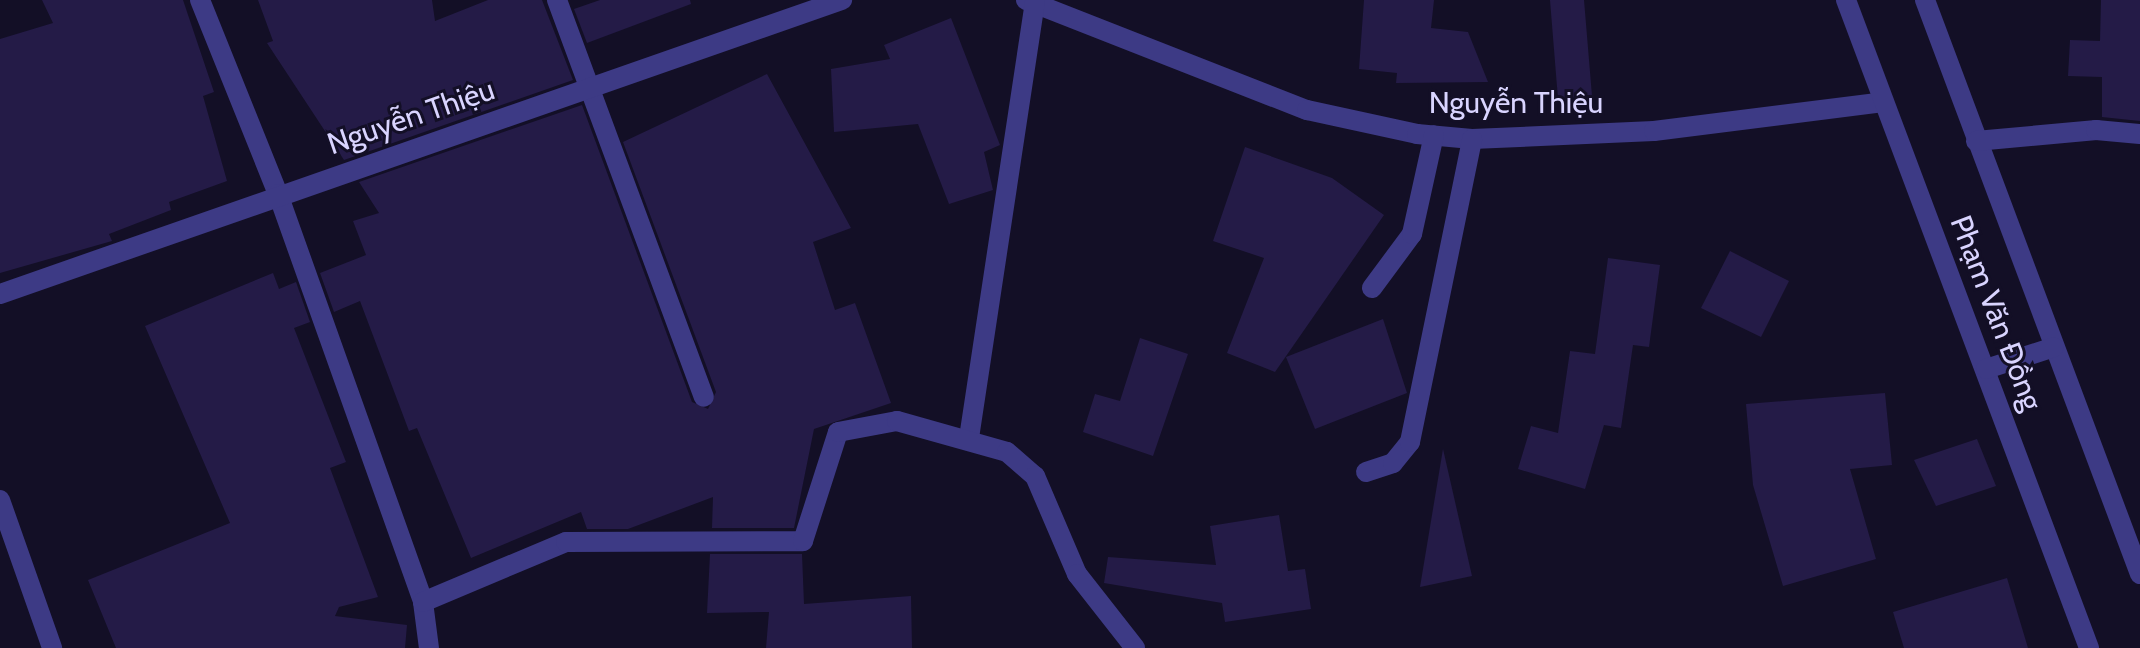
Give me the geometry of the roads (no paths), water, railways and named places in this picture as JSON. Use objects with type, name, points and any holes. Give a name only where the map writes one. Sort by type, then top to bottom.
[{"type":"street","points":[[200,0],[278,194],[423,602],[429,648]]},
{"type":"street","points":[[557,0],[704,397]]},
{"type":"street","name":"Nguyễn Thiệu","points":[[0,294],[278,194],[842,0]]},
{"type":"street","name":"Phạm Văn Đồng","points":[[1846,0],[2089,648]]},
{"type":"street","name":"Phạm Văn Đồng","points":[[1925,0],[2140,574]]},
{"type":"street","points":[[1933,21],[1940,0]]},
{"type":"street","points":[[969,438],[1031,1]]},
{"type":"street","name":"Nguyễn Thiệu","points":[[1031,1],[1307,110],[1434,135],[1472,139],[1654,131],[1883,102]]},
{"type":"street","points":[[1976,141],[2085,131],[2140,134]]},
{"type":"street","points":[[1372,288],[1412,234],[1434,135]]},
{"type":"street","points":[[1366,472],[1393,463],[1410,442],[1472,139]]},
{"type":"street","points":[[1986,369],[2054,347]]},
{"type":"street","points":[[423,602],[566,542],[803,541],[838,432],[897,421],[969,438],[1007,452],[1035,476],[1077,574],[1135,648]]},
{"type":"street","points":[[0,500],[52,648]]}]
